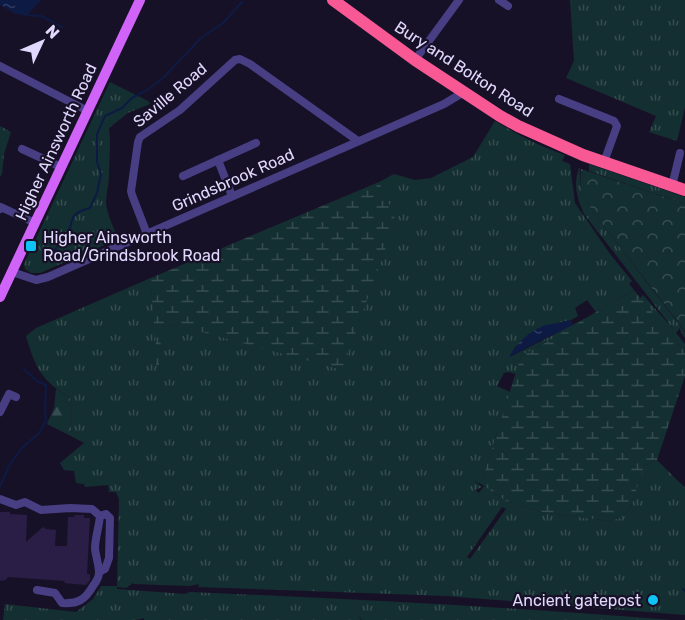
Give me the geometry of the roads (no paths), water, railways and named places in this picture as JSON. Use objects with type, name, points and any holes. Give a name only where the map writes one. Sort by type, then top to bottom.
[{"type":"highway","name":"Bury and Bolton Road","points":[[333,0],[415,60],[518,126],[604,162],[685,190]]},
{"type":"main road","name":"Higher Ainsworth Road","points":[[0,297],[3,284],[12,272],[140,0]]},
{"type":"street","points":[[415,60],[459,0]]},
{"type":"street","points":[[499,0],[508,6]]},
{"type":"street","name":"Saville Road","points":[[147,234],[131,191],[140,137],[180,110],[235,60],[250,64],[358,141]]},
{"type":"street","points":[[0,66],[88,111]]},
{"type":"street","name":"Grindsbrook Road","points":[[12,272],[31,279],[40,279],[444,104],[464,92]]},
{"type":"street","points":[[559,99],[614,121],[617,126],[604,162]]},
{"type":"street","points":[[183,176],[256,143]]},
{"type":"street","points":[[22,149],[61,167]]},
{"type":"street","points":[[672,186],[680,153]]},
{"type":"street","points":[[218,160],[232,196]]},
{"type":"street","points":[[0,209],[1,207],[35,223]]},
{"type":"street","points":[[0,412],[9,394],[16,397]]},
{"type":"street","points":[[0,499],[16,505],[26,502],[41,510],[92,509],[100,516]]},
{"type":"street","points":[[99,572],[105,569],[110,558],[110,518],[106,514],[100,516]]},
{"type":"street","points":[[38,590],[55,592],[62,603],[79,601],[88,595],[99,572],[95,547],[100,516]]},
{"type":"water","points":[[0,0],[41,0],[27,15],[16,14],[0,5]]},
{"type":"water","points":[[571,320],[573,325],[509,357],[520,342],[536,329]]},
{"type":"waterway","points":[[49,260],[68,234],[73,217],[90,208],[97,193],[101,174],[97,162],[97,134],[105,116],[122,108],[132,98],[163,78],[202,37],[223,23],[242,2]]},
{"type":"waterway","points":[[26,15],[41,16],[62,27]]},
{"type":"waterway","points":[[0,486],[10,464],[22,448],[39,433],[46,421],[46,385],[37,381],[24,369]]},
{"type":"place","name":"Higher Ainsworth Road/Grindsbrook Road","points":[[31,246]]},
{"type":"place","name":"Ancient gatepost","points":[[653,600]]}]
